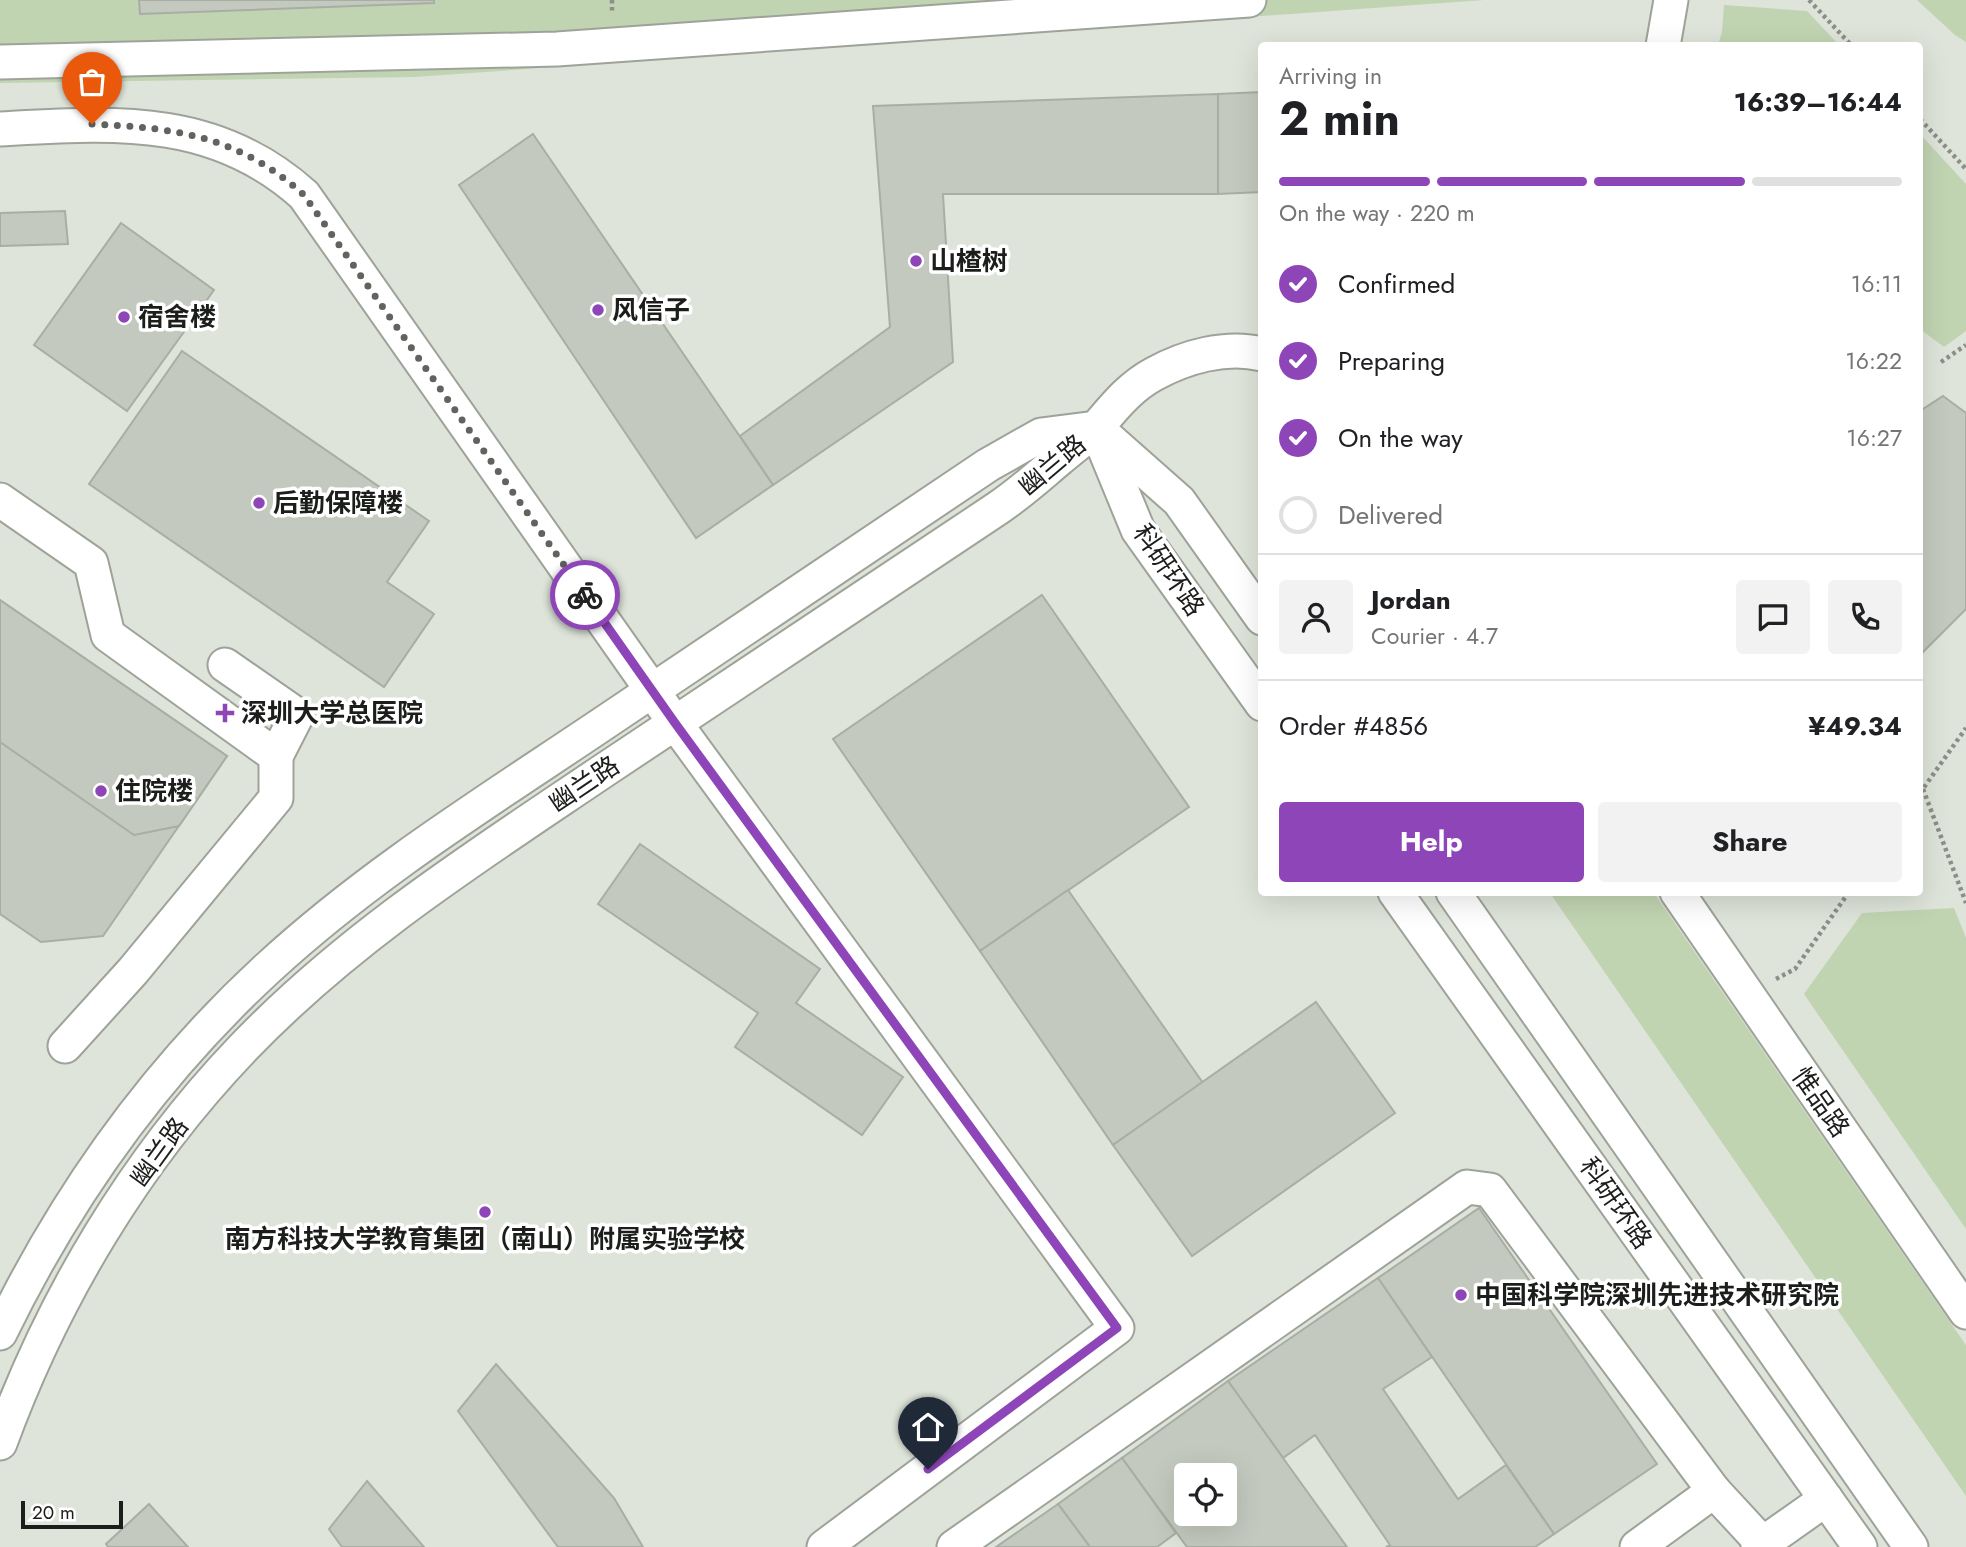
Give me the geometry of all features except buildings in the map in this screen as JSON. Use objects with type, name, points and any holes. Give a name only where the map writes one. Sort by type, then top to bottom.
[{"type":"street","points":[[0,62],[556,49],[1249,0]]},
{"type":"street","points":[[1664,42],[1671,0]]},
{"type":"street","points":[[0,129],[92,124],[138,126],[181,132],[223,143],[283,176],[304,195],[652,691],[1117,1328],[824,1547]]},
{"type":"street","points":[[1096,428],[1128,392],[1149,376],[1181,360],[1219,352],[1258,353]]},
{"type":"street","name":"幽兰路","points":[[0,1333],[61,1219],[140,1104],[230,1004],[324,920],[390,869],[988,465],[1041,435],[1096,428]]},
{"type":"street","name":"幽兰路","points":[[0,1443],[34,1356],[77,1273],[137,1180],[238,1053],[312,981],[431,888],[1010,500],[1096,428]]},
{"type":"street","name":"科研环路","points":[[1096,428],[1180,501],[1258,612]]},
{"type":"street","name":"科研环路","points":[[1096,428],[1138,530],[1258,699]]},
{"type":"street","points":[[0,500],[91,563],[108,635],[276,756]]},
{"type":"street","points":[[65,1046],[133,971],[276,797],[276,756],[297,715],[225,664]]},
{"type":"street","name":"科研环路","points":[[1398,896],[1860,1547]]},
{"type":"street","name":"科研环路","points":[[1456,896],[1911,1547]]},
{"type":"street","name":"惟品路","points":[[1680,896],[1966,1312]]},
{"type":"street","points":[[954,1547],[1467,1187],[1490,1190],[1714,1491],[1761,1545],[1826,1499]]},
{"type":"street","points":[[1637,1547],[1714,1491]]},
{"type":"path","points":[[1809,0],[1848,42]]},
{"type":"path","points":[[1923,122],[1966,169]]},
{"type":"path","points":[[1941,362],[1966,345]]},
{"type":"path","points":[[1923,788],[1966,728]]},
{"type":"path","points":[[1923,796],[1966,903]]},
{"type":"path","points":[[1748,995],[1795,969],[1846,896]]},
{"type":"green space","points":[[0,0],[1484,0],[415,77],[0,83]]},
{"type":"green space","points":[[1917,0],[1966,0],[1966,42],[1955,35]]},
{"type":"green space","points":[[1724,5],[1807,11],[1836,42],[1719,42]]},
{"type":"green space","points":[[1923,137],[1966,184],[1966,331],[1944,347],[1923,331]]},
{"type":"green space","points":[[1552,896],[1656,896],[1966,1345],[1966,1496]]},
{"type":"green space","points":[[1954,908],[1966,938],[1966,1229],[1804,994],[1862,913]]},
{"type":"way so far","points":[[92,124],[138,126],[181,132],[223,143],[283,176],[304,195],[585,595]]},
{"type":"place","name":"山楂树","points":[[916,261]]},
{"type":"place","name":"风信子","points":[[598,310]]},
{"type":"place","name":"宿舍楼","points":[[124,317]]},
{"type":"place","name":"后勤保障楼","points":[[259,503]]},
{"type":"place","name":"深圳大学总医院","points":[[225,713]]},
{"type":"place","name":"住院楼","points":[[101,791]]},
{"type":"place","name":"南方科技大学教育集团（南山）附属实验学校","points":[[485,1212]]},
{"type":"place","name":"中国科学院深圳先进技术研究院","points":[[1461,1295]]},
{"type":"route","points":[[585,595],[675,723],[1117,1328],[928,1469]]}]
